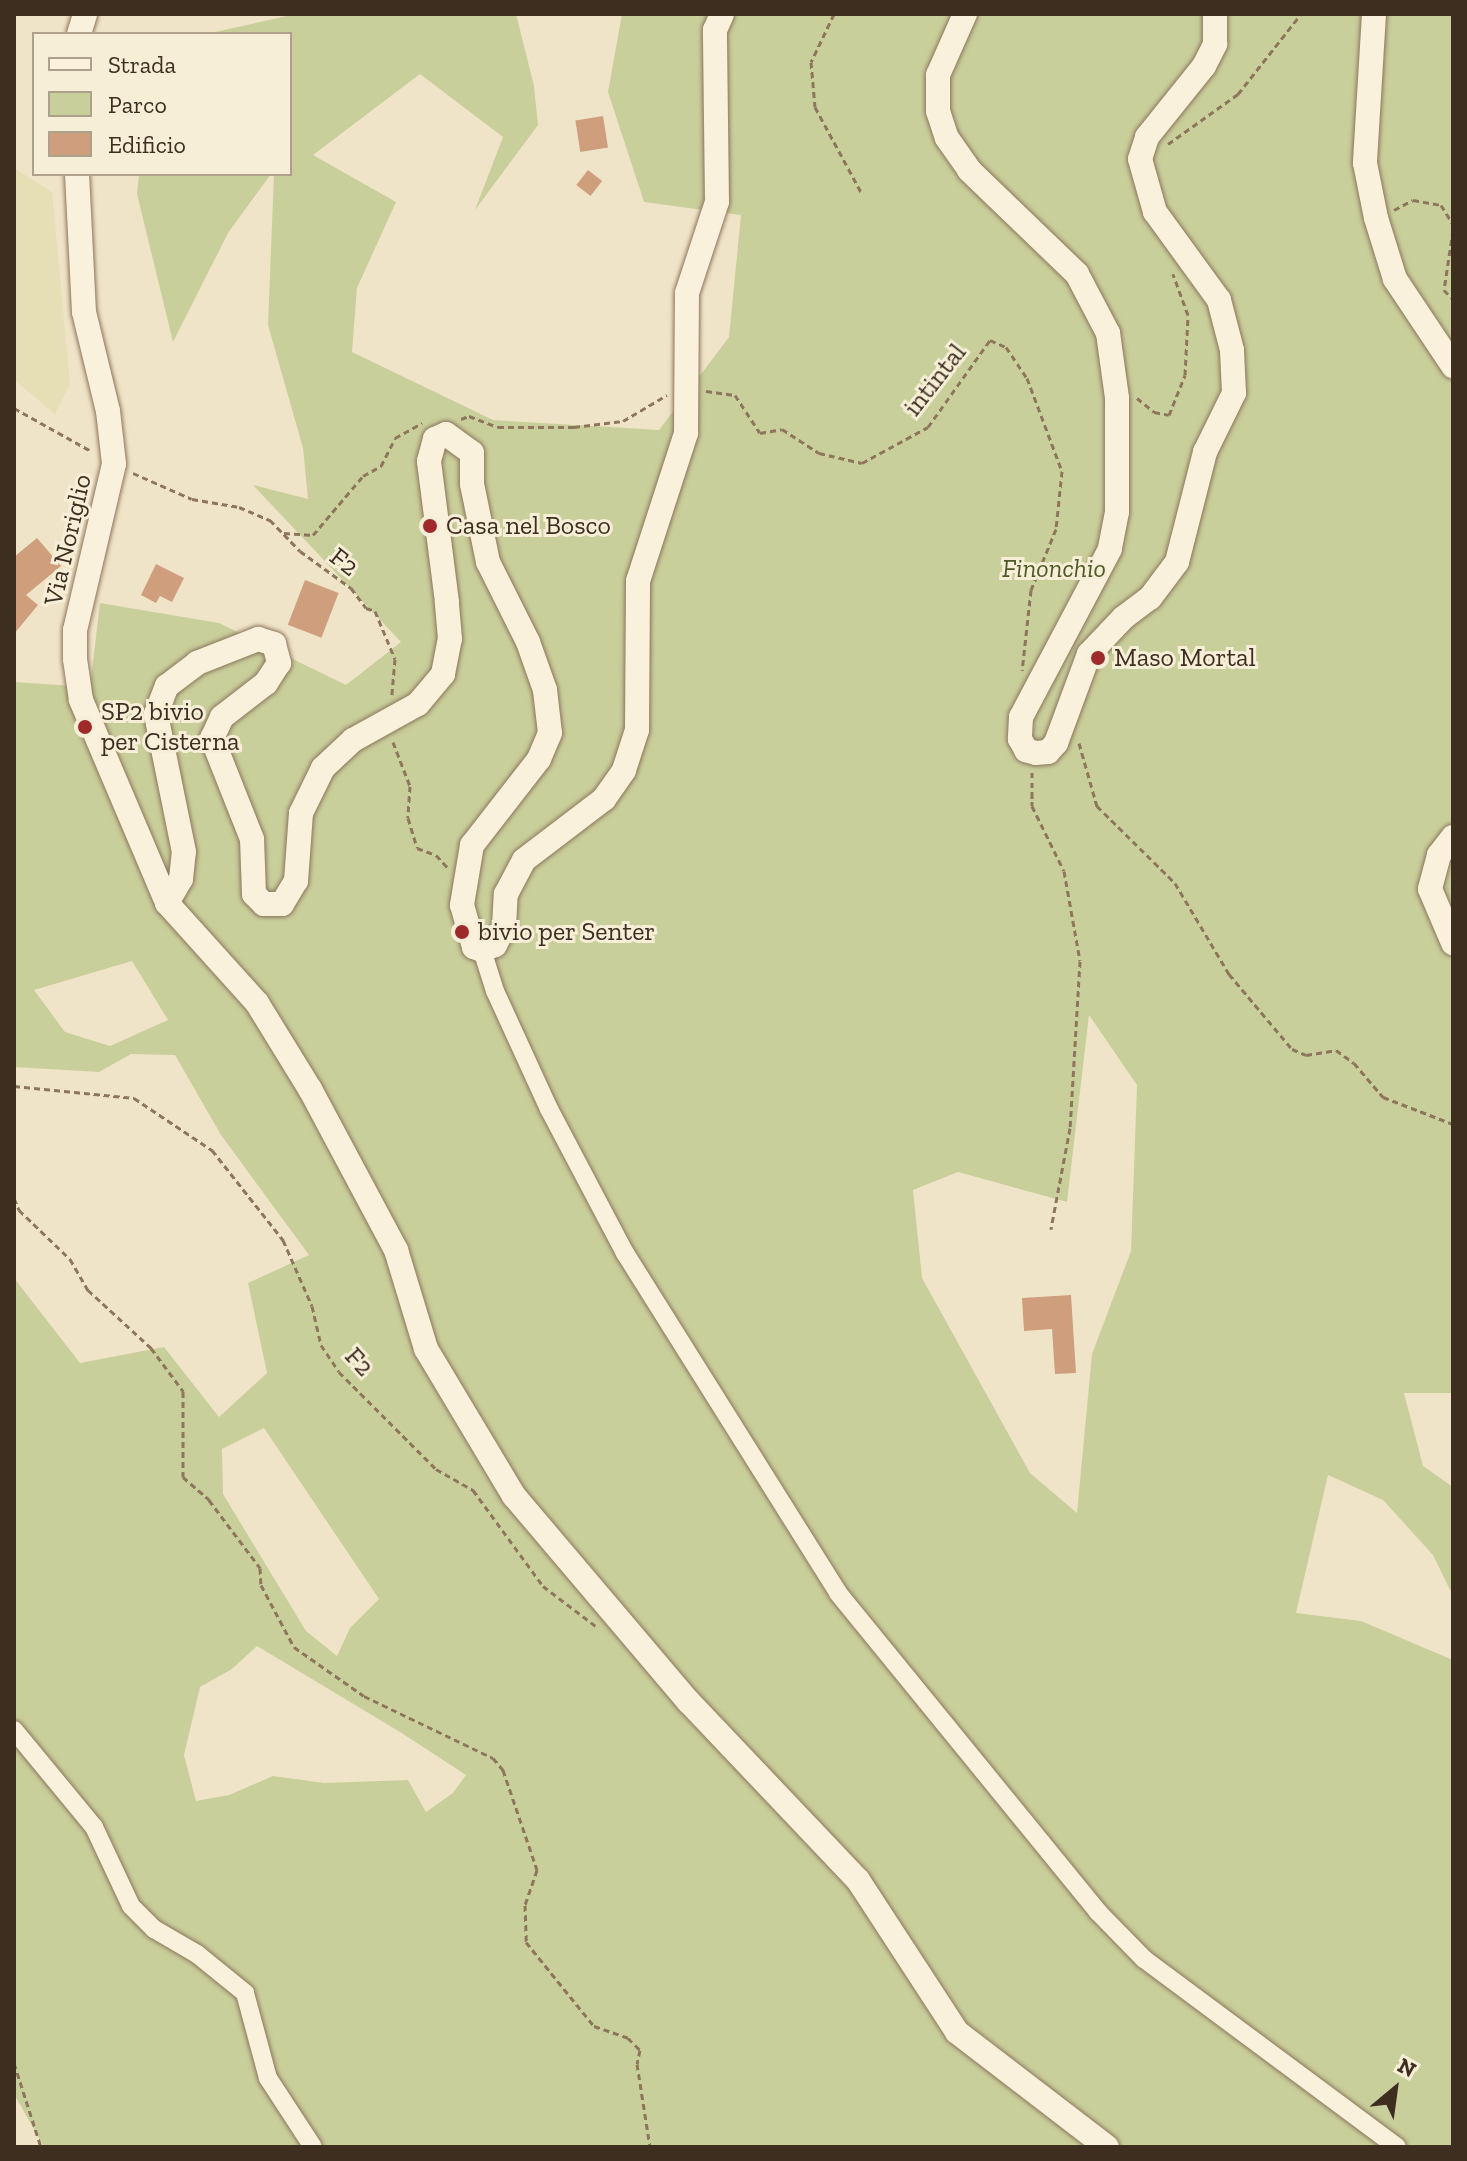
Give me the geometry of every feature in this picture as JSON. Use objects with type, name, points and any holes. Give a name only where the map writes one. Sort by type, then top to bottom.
[{"type":"street","points":[[167,903],[181,879],[184,852],[156,714],[167,686],[197,663],[258,639],[274,644],[279,663],[266,683],[222,717],[212,738],[252,839],[254,894],[264,904],[282,904],[292,895],[301,813],[323,768],[353,740],[387,726],[418,704],[443,674],[450,639],[429,461],[435,439],[446,434],[472,453],[472,484],[488,562],[528,642],[545,690],[550,733],[539,759],[483,824],[472,845],[462,890],[465,924],[474,947],[482,950],[495,945],[504,927],[506,894],[524,860],[604,799],[624,770],[637,730],[638,581],[686,433],[687,293],[717,202],[715,30],[722,14]]},
{"type":"street","points":[[965,14],[938,75],[938,111],[947,138],[969,170],[1077,274],[1108,333],[1117,398],[1117,512],[1110,549],[1032,693],[1020,739],[1026,750],[1036,753],[1048,752],[1056,743],[1089,654],[1123,618],[1150,598],[1177,562],[1205,452],[1234,393],[1232,350],[1219,300],[1155,212],[1140,159],[1147,137],[1204,66],[1215,44],[1215,14]]},
{"type":"street","points":[[1374,14],[1365,163],[1376,218],[1395,279],[1453,366]]},
{"type":"street","name":"Via Noriglio","points":[[77,176],[84,312],[108,411],[114,464],[75,630],[75,659],[81,700],[100,751],[167,903],[257,1003],[310,1089],[396,1250],[426,1349],[514,1496],[689,1702],[858,1880],[957,2032],[1107,2147]]},
{"type":"street","points":[[1453,837],[1439,855],[1430,889],[1453,943]]},
{"type":"street","points":[[482,950],[495,991],[549,1109],[625,1253],[838,1593],[1098,1912],[1144,1959],[1397,2147]]},
{"type":"street","points":[[14,1730],[94,1827],[131,1906],[154,1929],[197,1954],[245,1993],[268,2078],[313,2147]]},
{"type":"path","points":[[834,14],[811,62],[815,107],[861,192]]},
{"type":"path","points":[[1140,159],[1190,133],[1238,94],[1301,14]]},
{"type":"path","points":[[1376,218],[1413,200],[1441,205],[1453,224]]},
{"type":"path","points":[[1453,230],[1444,290],[1453,299]]},
{"type":"path","points":[[1130,388],[1154,412],[1169,415],[1185,375],[1188,315],[1171,269]]},
{"type":"path","name":"intintal","points":[[458,420],[469,416],[498,427],[539,428],[623,421],[653,400],[688,390],[735,395],[760,433],[782,429],[819,453],[862,463],[928,427],[990,340],[1006,347],[1027,378],[1062,471],[1056,529],[1031,590],[1020,665],[1032,693]]},
{"type":"path","name":"F2","points":[[14,408],[114,464],[192,499],[239,507],[270,520],[375,611],[397,671],[387,726]]},
{"type":"path","points":[[284,533],[313,535],[363,476],[381,466],[405,429],[432,423]]},
{"type":"path","points":[[387,726],[410,786],[408,818],[417,848],[436,855],[462,890]]},
{"type":"path","points":[[1078,740],[1097,806],[1175,883],[1229,974],[1292,1049],[1306,1055],[1336,1050],[1354,1063],[1383,1097],[1453,1124]]},
{"type":"path","points":[[1036,753],[1032,806],[1064,871],[1080,961],[1070,1128],[1051,1229]]},
{"type":"path","name":"F2","points":[[14,1086],[134,1098],[212,1150],[262,1211],[293,1262],[321,1345],[339,1372],[436,1469],[473,1490],[543,1586],[602,1632]]},
{"type":"path","points":[[14,1198],[19,1210],[70,1259],[88,1290],[151,1348],[183,1391],[183,1477],[209,1500],[260,1568],[261,1585],[294,1647],[307,1660],[364,1696],[493,1758],[503,1770],[537,1870],[524,1911],[526,1942],[594,2026],[628,2038],[640,2050],[637,2064],[650,2147]]},
{"type":"path","points":[[14,2063],[41,2147]]},
{"type":"shaded area","points":[[14,168],[52,192],[70,384],[55,414],[14,380]]},
{"type":"green space","name":"Finonchio","points":[[296,14],[516,14],[534,86],[538,125],[475,210],[503,137],[420,74],[313,155],[396,202],[357,288],[352,352],[493,420],[659,430],[729,337],[741,215],[644,202],[608,92],[622,14],[1453,14],[1453,1393],[1404,1393],[1423,1466],[1453,1487],[1453,1596],[1433,1555],[1383,1500],[1328,1475],[1296,1613],[1361,1621],[1453,1660],[1453,2147],[44,2147],[14,2094],[14,1278],[80,1363],[164,1347],[219,1417],[267,1373],[248,1283],[309,1255],[221,1135],[175,1055],[131,1054],[99,1072],[14,1067],[14,682],[90,687],[100,603],[219,623],[346,685],[401,642],[253,485],[308,499],[303,448],[268,325],[274,176],[292,176],[292,32],[215,32]],"holes":[[[132,961],[168,1020],[110,1046],[65,1032],[34,990]],[[1089,1015],[1137,1085],[1131,1251],[1092,1354],[1077,1513],[1030,1473],[922,1278],[913,1190],[958,1172],[1067,1202]],[[264,1428],[379,1599],[350,1628],[337,1656],[306,1631],[223,1494],[222,1449]],[[257,1646],[400,1732],[466,1775],[453,1793],[426,1812],[408,1780],[324,1783],[273,1776],[229,1795],[196,1801],[184,1755],[200,1687],[232,1669]]]},
{"type":"green space","points":[[139,176],[270,176],[228,233],[173,342],[137,194]]},
{"type":"building","points":[[603,116],[608,148],[580,152],[575,120]]},
{"type":"building","points":[[588,170],[602,181],[590,196],[576,185]]},
{"type":"building","points":[[37,538],[61,566],[26,595],[38,605],[14,634],[14,557]]},
{"type":"building","points":[[156,564],[184,578],[172,602],[160,596],[156,603],[141,595]]},
{"type":"building","points":[[305,580],[339,593],[321,638],[288,625]]},
{"type":"building","points":[[1071,1295],[1076,1373],[1055,1374],[1052,1329],[1024,1331],[1022,1298]]},
{"type":"place","name":"Casa nel Bosco","points":[[430,526]]},
{"type":"place","name":"Maso Mortal","points":[[1098,658]]},
{"type":"place","name":"SP2 bivio per Cisterna","points":[[85,727]]},
{"type":"place","name":"bivio per Senter","points":[[462,932]]}]
